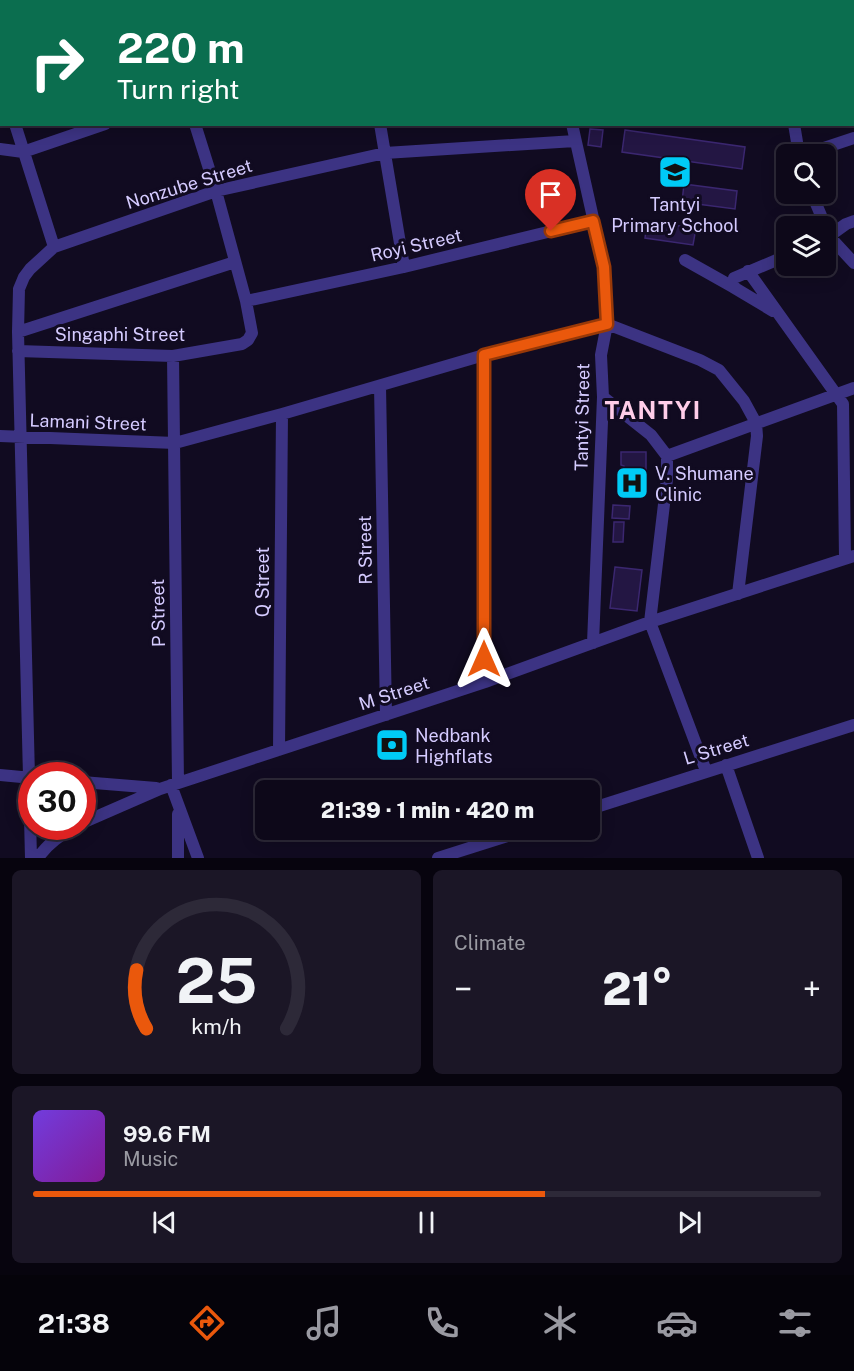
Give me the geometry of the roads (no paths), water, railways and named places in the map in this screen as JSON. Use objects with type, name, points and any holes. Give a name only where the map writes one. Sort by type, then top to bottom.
[{"type":"street","points":[[16,126],[54,247]]},
{"type":"street","points":[[0,149],[23,152],[99,126]]},
{"type":"street","name":"Singaphi Street","points":[[18,351],[173,356],[242,344],[248,340],[252,333],[246,301],[196,126]]},
{"type":"street","points":[[380,126],[404,267]]},
{"type":"street","name":"Tantyi Street","points":[[572,126],[604,267],[607,324],[602,355],[603,397],[593,643]]},
{"type":"street","points":[[794,126],[797,144]]},
{"type":"street","points":[[836,144],[854,138]]},
{"type":"street","name":"Nonzube Street","points":[[30,762],[18,351],[19,289],[30,269],[54,247],[216,191],[385,153],[575,141]]},
{"type":"street","name":"Royi Street","points":[[246,301],[404,267],[593,221]]},
{"type":"street","points":[[836,232],[854,221]]},
{"type":"street","points":[[836,246],[854,263]]},
{"type":"street","points":[[685,260],[779,314]]},
{"type":"street","points":[[733,287],[734,278],[776,260]]},
{"type":"street","points":[[18,332],[235,262]]},
{"type":"street","points":[[748,271],[843,404],[850,557]]},
{"type":"street","points":[[607,324],[700,360],[719,370],[744,401],[756,423],[757,436],[738,594]]},
{"type":"street","name":"Lamani Street","points":[[0,436],[175,443],[484,355],[607,324]]},
{"type":"street","points":[[484,355],[484,682]]},
{"type":"street","name":"P Street","points":[[173,356],[175,443],[170,786],[198,858]]},
{"type":"street","name":"R Street","points":[[380,386],[386,714]]},
{"type":"street","points":[[666,456],[854,388]]},
{"type":"street","points":[[603,397],[651,435],[666,456],[667,479],[650,622],[706,771]]},
{"type":"street","name":"Q Street","points":[[279,750],[282,414]]},
{"type":"street","name":"M Street","points":[[96,817],[170,786],[484,682],[650,622],[850,557]]},
{"type":"street","name":"L Street","points":[[600,806],[854,725]]},
{"type":"street","points":[[726,765],[758,858]]},
{"type":"street","points":[[0,775],[18,777]]},
{"type":"street","points":[[96,783],[170,786]]},
{"type":"street","name":"P Street","points":[[178,804],[178,858]]},
{"type":"street","name":"Nonzube Street","points":[[31,840],[31,858]]},
{"type":"street","points":[[38,858],[54,840]]},
{"type":"street","points":[[438,858],[495,840]]},
{"type":"place","name":"Tantyi Primary School","points":[[675,172]]},
{"type":"place","name":"V. Shumane Clinic","points":[[632,483]]},
{"type":"place","name":"Nedbank Highflats","points":[[392,745]]},
{"type":"district","name":"TANTYI","points":[[653,410]]}]
